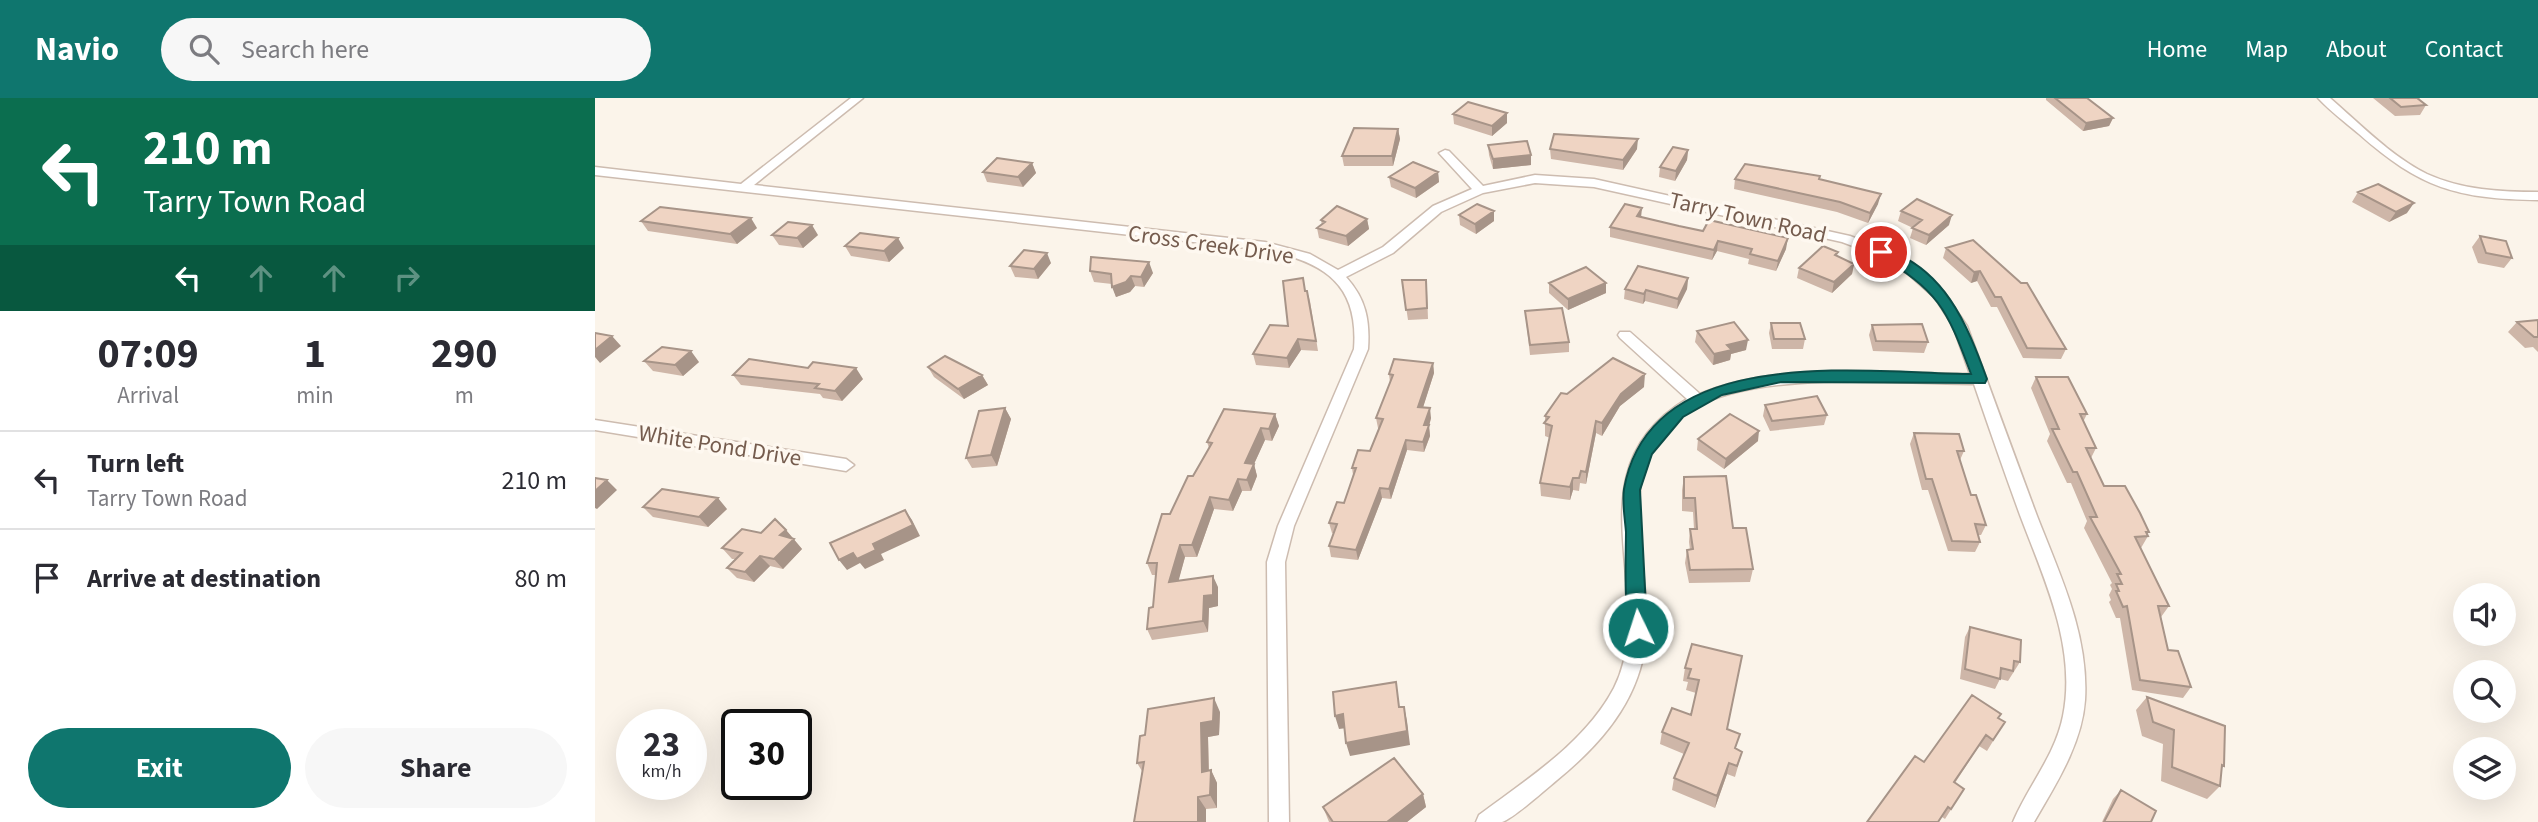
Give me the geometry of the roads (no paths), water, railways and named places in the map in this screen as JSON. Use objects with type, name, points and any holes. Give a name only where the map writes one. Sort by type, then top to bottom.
[{"type":"street","points":[[743,188],[858,98]]},
{"type":"street","points":[[2323,98],[2408,168],[2427,177],[2493,194],[2538,196]]},
{"type":"street","points":[[1445,153],[1480,190]]},
{"type":"street","name":"Cross Creek Drive","points":[[595,171],[1265,246],[1306,257],[1338,276],[1356,298],[1364,328],[1361,349],[1286,526],[1276,562],[1279,822]]},
{"type":"street","name":"Tarry Town Road","points":[[1338,276],[1388,250],[1437,209],[1480,190],[1527,180],[1574,180],[1864,245],[1913,271],[1946,300],[1960,326],[2061,603],[2074,651],[2075,701],[2071,726],[2064,749],[2023,822]]},
{"type":"street","points":[[1625,335],[1697,400]]},
{"type":"street","points":[[1486,822],[1567,761],[1590,739],[1616,705],[1637,647],[1631,510],[1637,471],[1652,440],[1678,413],[1697,400],[1739,384],[1781,377],[1980,379]]},
{"type":"street","name":"White Pond Drive","points":[[595,425],[846,465]]}]
